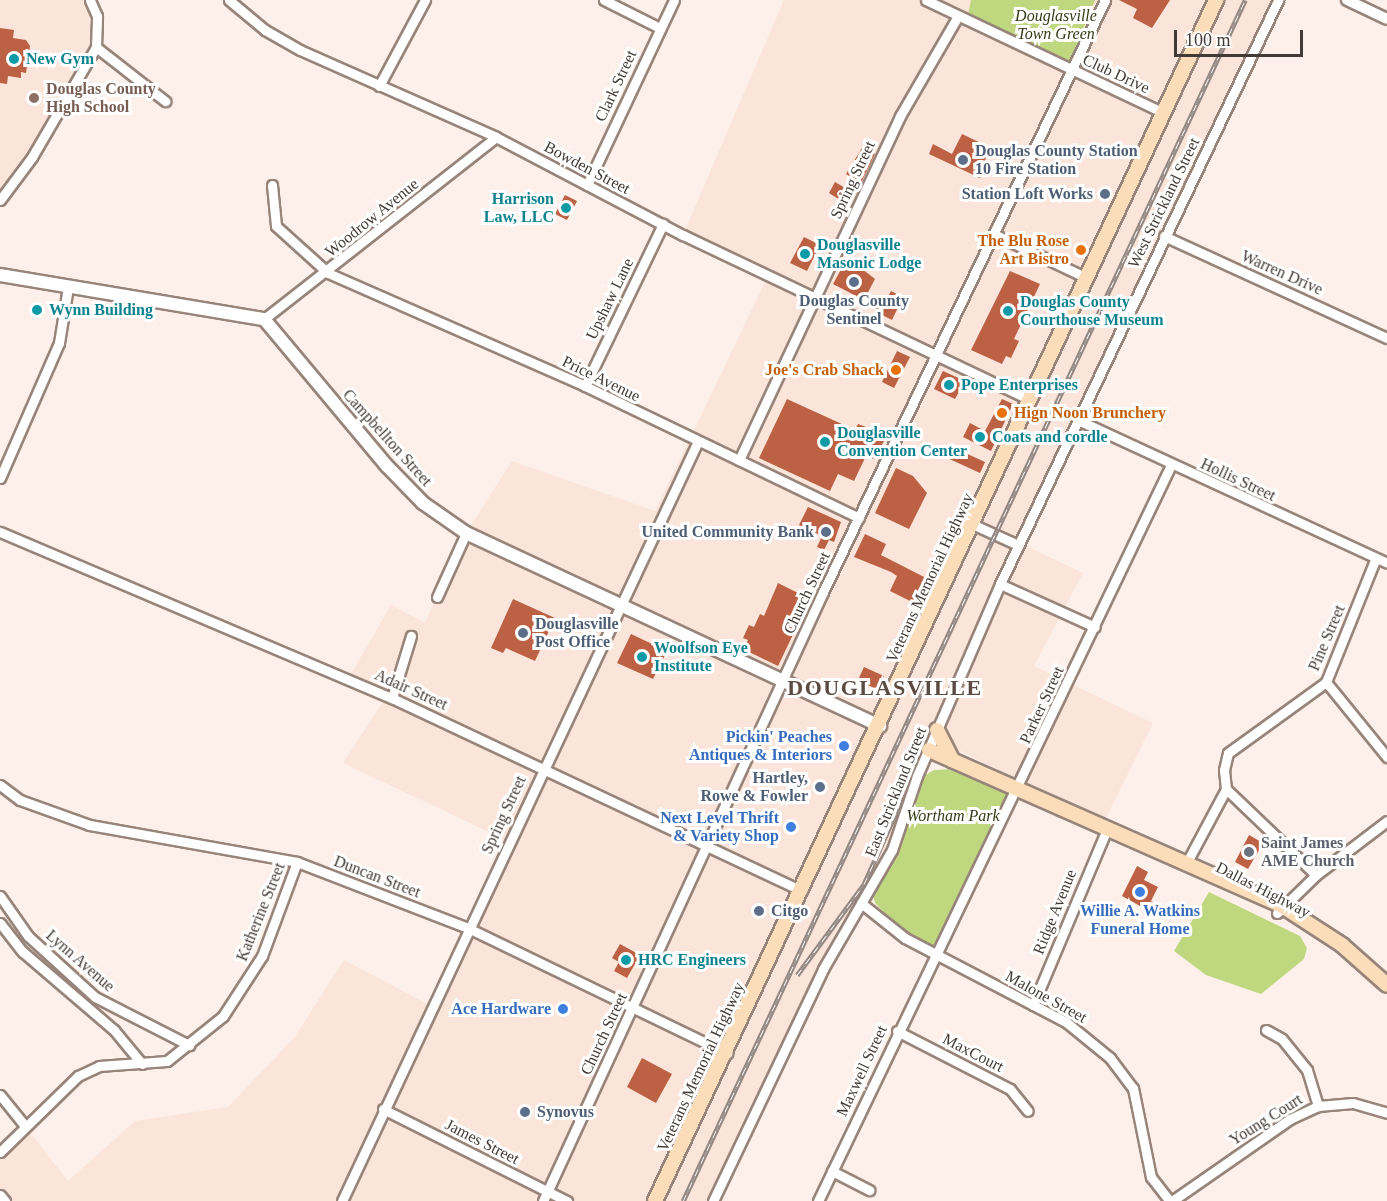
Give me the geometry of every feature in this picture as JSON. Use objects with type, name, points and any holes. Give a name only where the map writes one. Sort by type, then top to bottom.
[{"type":"main road","name":"Veterans Memorial Highway","points":[[655,1201],[880,726],[1216,0]]},
{"type":"main road","points":[[0,275],[68,287],[202,305],[264,319]]},
{"type":"main road","name":"Campbellton Street","points":[[264,319],[387,466],[423,504],[466,533],[880,726]]},
{"type":"main road","points":[[937,730],[952,760]]},
{"type":"main road","name":"Dallas Highway","points":[[929,750],[1106,831],[1187,862],[1279,909],[1342,945],[1383,981]]},
{"type":"main road","name":"Dallas Highway","points":[[1128,840],[1279,909]]},
{"type":"street","points":[[0,200],[32,157],[96,47],[97,16],[90,0]]},
{"type":"street","name":"Bowden Street","points":[[230,0],[265,30],[379,86],[496,137],[663,224],[1030,400]]},
{"type":"street","points":[[379,86],[425,0]]},
{"type":"street","points":[[604,0],[660,28]]},
{"type":"street","name":"Clark Street","points":[[587,185],[674,0]]},
{"type":"street","name":"Club Drive","points":[[926,0],[1164,113]]},
{"type":"street","name":"Church Street","points":[[543,1201],[708,846],[782,680],[996,235],[1105,0]]},
{"type":"street","name":"West Strickland Street","points":[[1078,420],[1278,0]]},
{"type":"street","points":[[1347,0],[1387,19]]},
{"type":"street","name":"Spring Street","points":[[739,460],[900,116],[958,16]]},
{"type":"street","points":[[96,47],[165,101]]},
{"type":"street","name":"Woodrow Avenue","points":[[264,319],[328,273],[496,137]]},
{"type":"street","name":"Price Avenue","points":[[272,185],[276,226],[328,273],[585,386],[697,443],[739,460],[859,518]]},
{"type":"street","name":"Upshaw Lane","points":[[585,386],[663,224]]},
{"type":"street","points":[[996,235],[1087,278]]},
{"type":"street","name":"Warren Drive","points":[[1164,236],[1387,338]]},
{"type":"street","points":[[0,478],[59,343],[68,287]]},
{"type":"street","name":"Hollis Street","points":[[1078,420],[1376,560],[1387,563]]},
{"type":"street","name":"East Strickland Street","points":[[713,1201],[823,969],[892,850],[937,730],[1000,584],[1078,420]]},
{"type":"street","name":"Spring Street","points":[[342,1201],[383,1109],[697,443]]},
{"type":"street","name":"Parker Street","points":[[938,957],[1171,465]]},
{"type":"street","points":[[972,524],[1018,545]]},
{"type":"street","name":"Adair Street","points":[[0,532],[392,698],[802,891]]},
{"type":"street","points":[[437,597],[466,533]]},
{"type":"street","name":"Pine Street","points":[[1226,789],[1228,753],[1326,682],[1376,560]]},
{"type":"street","points":[[1000,584],[1095,627]]},
{"type":"street","points":[[392,698],[411,636]]},
{"type":"street","points":[[1326,682],[1387,756]]},
{"type":"street","name":"Duncan Street","points":[[0,785],[20,800],[90,825],[297,862],[468,928],[726,1053]]},
{"type":"street","points":[[1187,862],[1226,789],[1316,875]]},
{"type":"street","points":[[1279,909],[1316,875],[1387,821]]},
{"type":"street","name":"Ridge Avenue","points":[[1033,1005],[1106,831]]},
{"type":"street","name":"Katherine Street","points":[[0,1152],[25,1126],[88,1070],[167,1061],[223,1016],[262,956],[297,862]]},
{"type":"street","name":"Lynn Avenue","points":[[0,896],[28,936],[96,997],[189,1045]]},
{"type":"street","name":"Malone Street","points":[[861,903],[905,938],[1083,1034],[1133,1088],[1151,1177],[1171,1201]]},
{"type":"street","points":[[0,923],[23,952],[114,1030],[142,1064]]},
{"type":"street","name":"Maxwell Street","points":[[818,1201],[897,1031],[938,957]]},
{"type":"street","points":[[1266,1030],[1282,1039],[1307,1070],[1318,1106]]},
{"type":"street","name":"MaxCourt","points":[[897,1031],[1010,1089],[1028,1111]]},
{"type":"street","points":[[0,1095],[25,1126]]},
{"type":"street","name":"Young Court","points":[[1171,1201],[1290,1119],[1318,1106],[1353,1103],[1387,1113]]},
{"type":"street","name":"James Street","points":[[383,1109],[567,1201]]},
{"type":"street","points":[[832,1171],[870,1190]]},
{"type":"street","points":[[0,1195],[5,1201]]},
{"type":"shaded area","name":"Douglas County High School","points":[[0,0],[90,0],[97,16],[96,47],[0,200]]},
{"type":"shaded area","points":[[784,0],[1278,0],[1020,543],[1083,573],[1034,666],[1153,723],[1104,822],[942,742],[910,782],[889,848],[861,903],[841,921],[708,1201],[5,1201],[0,1195],[0,1152],[25,1126],[68,1181],[135,1121],[228,1107],[294,1038],[344,960],[431,1006],[508,841],[343,763],[387,696],[348,679],[391,605],[425,623],[466,533],[512,461],[655,511],[766,280],[683,235]]},
{"type":"green space","name":"Douglasville Town Green","points":[[971,0],[1095,0],[1071,59],[1064,61],[968,15]]},
{"type":"green space","name":"Wortham Park","points":[[953,769],[1008,793],[934,949],[899,928],[875,903],[873,894],[898,851],[924,776],[934,770]]},
{"type":"green space","points":[[1209,892],[1300,936],[1307,948],[1304,959],[1261,994],[1206,975],[1174,951]]},
{"type":"building","points":[[1119,0],[1170,0],[1152,28],[1133,18],[1137,9]]},
{"type":"building","name":"New Gym","points":[[0,28],[14,30],[13,38],[26,40],[30,46],[26,73],[21,72],[21,78],[8,76],[7,84],[0,83]]},
{"type":"building","name":"Douglas County Station 10 Fire Station","points":[[962,134],[989,147],[980,178],[929,154],[933,144],[952,154]]},
{"type":"building","points":[[862,148],[875,154],[861,183],[846,174]]},
{"type":"building","points":[[835,182],[852,192],[845,203],[829,193]]},
{"type":"building","name":"Harrison Law, LLC","points":[[565,195],[577,201],[567,220],[555,214]]},
{"type":"building","name":"Douglasville Masonic Lodge","points":[[804,237],[820,245],[807,271],[790,263]]},
{"type":"building","name":"Douglas County Sentinel","points":[[853,262],[875,279],[864,300],[833,284],[844,264],[850,267]]},
{"type":"building","name":"Douglas County Courthouse Museum","points":[[1010,271],[1040,284],[1014,339],[1019,341],[1011,358],[1006,356],[1002,364],[971,350]]},
{"type":"building","points":[[891,291],[903,297],[892,320],[874,311],[877,303],[883,306]]},
{"type":"building","name":"Joe's Crab Shack","points":[[897,351],[910,357],[894,388],[882,382]]},
{"type":"building","name":"Pope Enterprises","points":[[943,371],[965,381],[955,399],[934,389]]},
{"type":"building","name":"Douglasville Convention Center","points":[[787,399],[855,430],[858,424],[888,435],[873,459],[866,456],[854,481],[838,474],[830,491],[759,458]]},
{"type":"building","points":[[1002,399],[1013,404],[991,451],[963,437],[970,423],[985,431]]},
{"type":"building","points":[[950,446],[985,462],[980,473],[945,457]]},
{"type":"building","points":[[896,468],[913,476],[927,493],[909,529],[875,513]]},
{"type":"building","name":"United Community Bank","points":[[808,507],[841,522],[834,542],[829,540],[824,550],[817,547],[822,536],[799,525]]},
{"type":"building","points":[[865,534],[886,544],[881,555],[930,580],[918,605],[890,591],[897,576],[854,557]]},
{"type":"building","points":[[778,583],[810,599],[778,666],[743,649],[748,640],[743,638],[749,625],[754,627],[760,614],[764,616]]},
{"type":"building","name":"Douglasville Post Office","points":[[513,599],[555,618],[535,661],[506,648],[503,653],[491,648]]},
{"type":"building","name":"Woolfson Eye Institute","points":[[631,634],[667,651],[653,679],[617,663]]},
{"type":"building","points":[[864,667],[884,676],[878,690],[858,680]]},
{"type":"building","name":"Saint James AME Church","points":[[1249,835],[1263,843],[1248,869],[1235,862]]},
{"type":"building","name":"Willie A. Watkins Funeral Home","points":[[1137,866],[1148,872],[1144,880],[1158,887],[1151,901],[1162,907],[1158,916],[1122,896]]},
{"type":"building","name":"HRC Engineers","points":[[620,944],[640,955],[627,978],[614,971],[619,962],[612,958]]},
{"type":"building","points":[[642,1058],[672,1074],[656,1103],[627,1087]]},
{"type":"railway","points":[[683,1201],[1245,0]]},
{"type":"railway","points":[[797,975],[864,884],[898,808],[906,776]]},
{"type":"place","name":"New Gym","points":[[14,59]]},
{"type":"place","name":"Douglas County High School","points":[[34,98]]},
{"type":"place","name":"Douglas County Station 10 Fire Station","points":[[963,160]]},
{"type":"place","name":"Station Loft Works","points":[[1105,194]]},
{"type":"place","name":"Harrison Law, LLC","points":[[566,208]]},
{"type":"place","name":"The Blu Rose Art Bistro","points":[[1081,250]]},
{"type":"place","name":"Douglasville Masonic Lodge","points":[[805,254]]},
{"type":"place","name":"Douglas County Sentinel","points":[[854,282]]},
{"type":"place","name":"Wynn Building","points":[[37,310]]},
{"type":"place","name":"Douglas County Courthouse Museum","points":[[1008,311]]},
{"type":"place","name":"Joe's Crab Shack","points":[[896,370]]},
{"type":"place","name":"Pope Enterprises","points":[[949,385]]},
{"type":"place","name":"Hign Noon Brunchery","points":[[1002,413]]},
{"type":"place","name":"Coats and cordle","points":[[980,437]]},
{"type":"place","name":"Douglasville Convention Center","points":[[825,442]]},
{"type":"place","name":"United Community Bank","points":[[826,532]]},
{"type":"place","name":"Douglasville Post Office","points":[[523,633]]},
{"type":"place","name":"Woolfson Eye Institute","points":[[642,657]]},
{"type":"place","name":"Pickin' Peaches Antiques & Interiors","points":[[844,746]]},
{"type":"place","name":"Hartley, Rowe & Fowler","points":[[820,787]]},
{"type":"place","name":"Next Level Thrift & Variety Shop","points":[[791,827]]},
{"type":"place","name":"Saint James AME Church","points":[[1249,852]]},
{"type":"place","name":"Willie A. Watkins Funeral Home","points":[[1140,892]]},
{"type":"place","name":"Citgo","points":[[759,911]]},
{"type":"place","name":"HRC Engineers","points":[[626,960]]},
{"type":"place","name":"Ace Hardware","points":[[563,1009]]},
{"type":"place","name":"Synovus","points":[[525,1112]]},
{"type":"district","name":"DOUGLASVILLE","points":[[885,688]]}]
